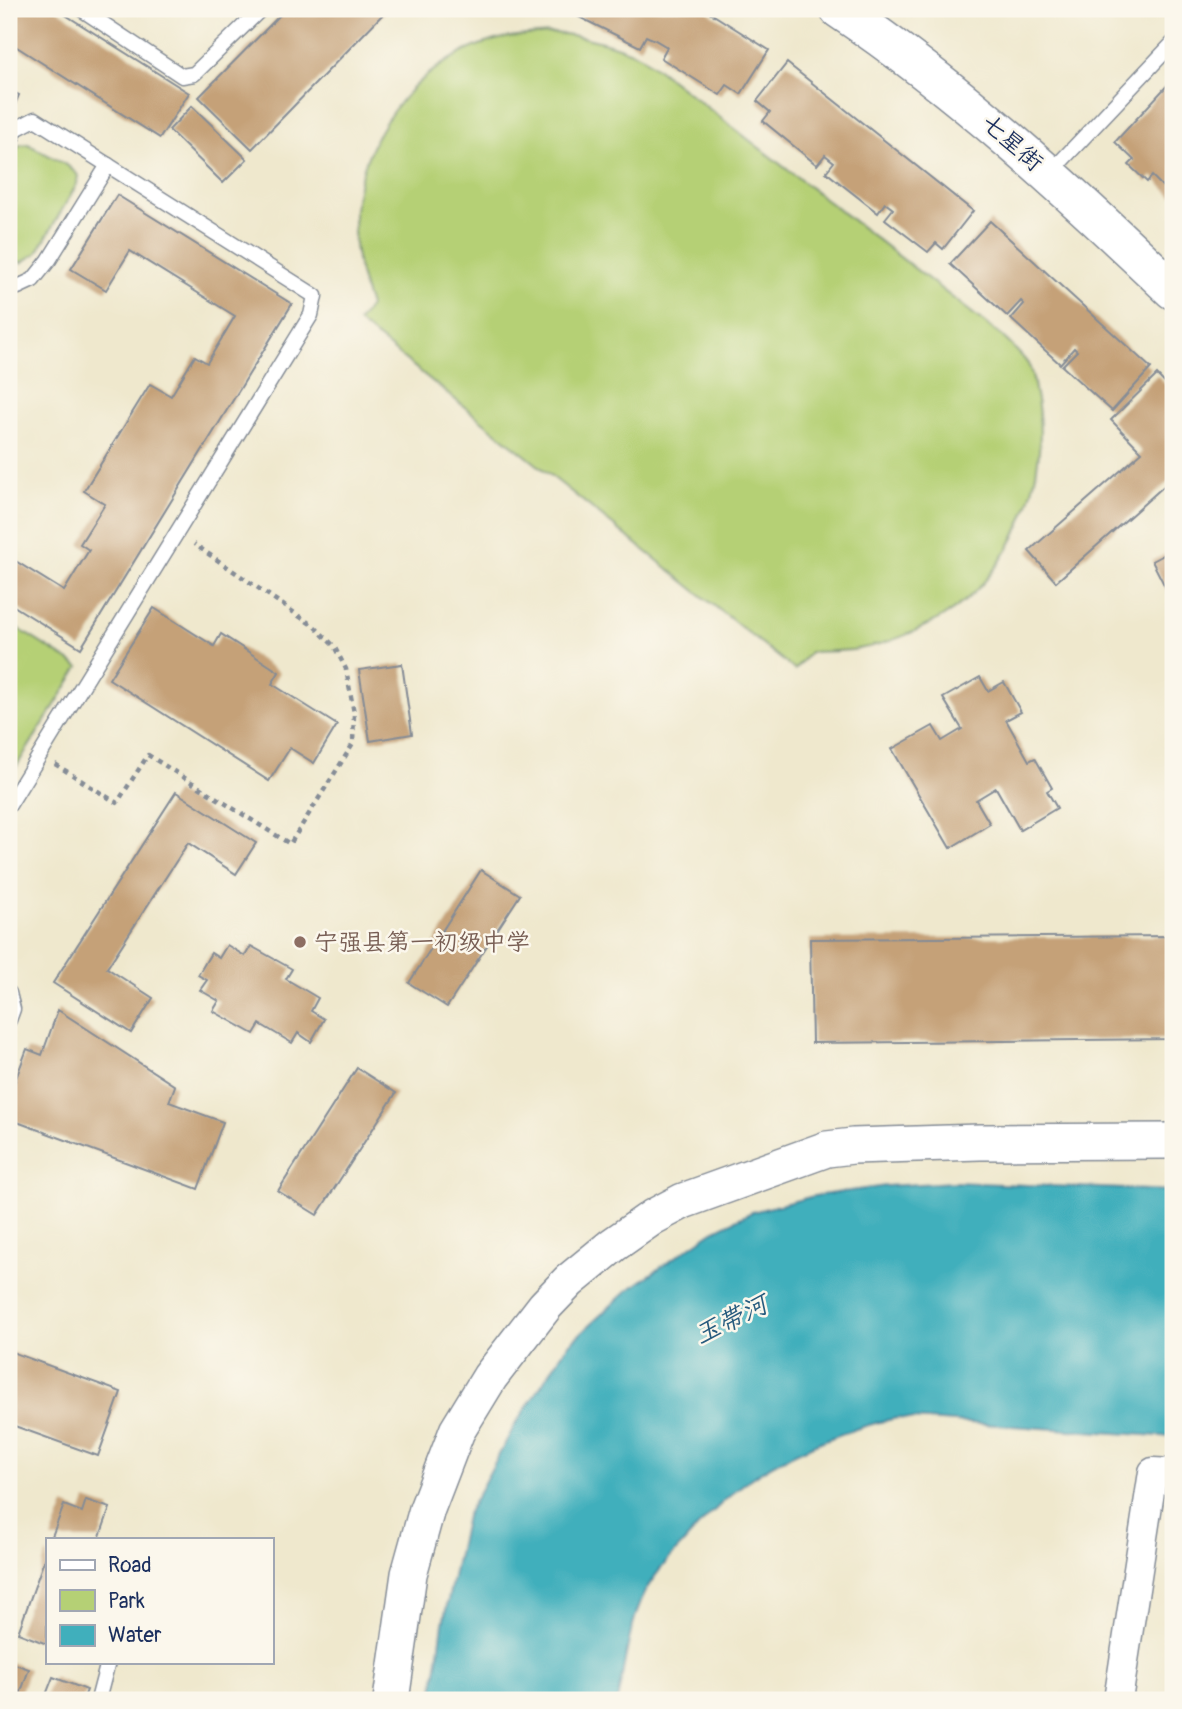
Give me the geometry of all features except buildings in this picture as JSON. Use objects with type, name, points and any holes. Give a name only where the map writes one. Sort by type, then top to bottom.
[{"type":"main road","name":"七星街","points":[[839,9],[927,72],[1048,175],[1173,290]]},
{"type":"street","points":[[391,1700],[409,1574],[427,1509],[457,1431],[490,1377],[545,1306],[569,1281],[613,1245],[653,1217],[682,1201],[827,1149],[980,1142],[1173,1141]]},
{"type":"street","points":[[1118,1700],[1153,1472],[1173,1473]]},
{"type":"lane","points":[[81,9],[182,76],[194,74],[261,9]]},
{"type":"lane","points":[[1048,175],[1173,43]]},
{"type":"lane","points":[[9,145],[16,129],[35,119],[315,296],[311,315],[9,805]]},
{"type":"lane","points":[[9,283],[18,288],[33,280],[49,260],[108,165]]},
{"type":"lane","points":[[9,993],[13,1009],[9,1020]]},
{"type":"lane","points":[[98,1700],[107,1664]]},
{"type":"path","points":[[40,754],[117,803],[148,755],[290,844],[346,755],[352,744],[354,713],[346,669],[334,646],[315,627],[177,532]]},
{"type":"green space","points":[[554,33],[598,41],[641,56],[1003,337],[1028,364],[1040,426],[1032,489],[1022,520],[1007,550],[989,576],[967,599],[942,617],[880,644],[852,650],[810,652],[795,670],[358,322],[370,306],[355,248],[357,196],[364,166],[393,111],[414,87],[438,67],[465,51],[502,38]]},
{"type":"green space","points":[[28,144],[68,166],[78,175],[77,184],[37,253],[21,263],[9,255],[9,166],[19,145]]},
{"type":"green space","points":[[9,623],[79,667],[9,778]]},
{"type":"water","name":"玉带河","points":[[954,1182],[1173,1191],[1173,1437],[897,1418],[841,1434],[801,1450],[750,1479],[697,1528],[662,1568],[645,1592],[635,1618],[617,1700],[432,1700],[443,1624],[466,1516],[515,1425],[568,1345],[628,1290],[713,1231],[752,1212],[814,1196],[886,1186]]},
{"type":"place","name":"宁强县第一初级中学","points":[[300,942]]}]
